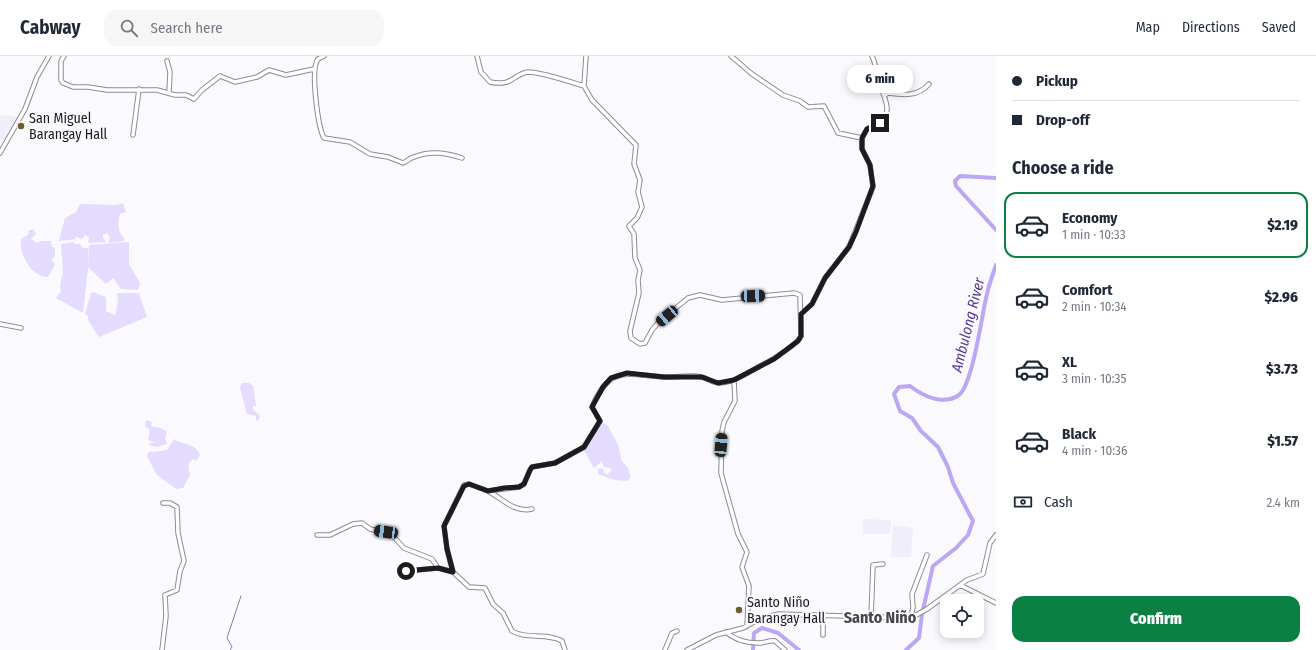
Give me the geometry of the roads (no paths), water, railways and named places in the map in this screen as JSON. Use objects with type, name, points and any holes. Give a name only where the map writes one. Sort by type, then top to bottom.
[{"type":"street","points":[[0,153],[25,109],[37,76],[49,56]]},
{"type":"street","points":[[64,56],[61,61],[61,78],[63,83],[73,87],[88,87],[107,90],[157,90],[175,96],[186,95],[194,99],[202,90],[220,76],[236,82],[257,77],[269,70],[286,76],[314,69]]},
{"type":"street","points":[[324,56],[318,59],[314,69],[320,129],[324,138],[350,142],[370,154],[388,157],[403,163],[413,157],[430,153],[449,154],[462,158]]},
{"type":"street","points":[[477,56],[481,72],[490,82],[507,83],[523,74],[533,72],[584,86]]},
{"type":"street","points":[[488,491],[522,486],[532,467],[555,463],[586,446],[600,421],[592,407],[603,387],[611,378],[627,373],[664,377],[702,377],[718,383],[734,380],[774,359],[798,341],[801,336],[800,296],[796,293],[722,300],[697,296],[682,302],[673,312],[659,322],[652,330],[645,343],[640,344],[631,338],[630,331],[639,293],[638,280],[640,270],[635,258],[634,234],[629,226],[638,216],[642,207],[638,192],[640,179],[634,164],[636,148],[592,100],[584,86],[586,56]]},
{"type":"street","points":[[731,56],[752,74],[783,95],[796,99],[808,107],[824,106],[838,133],[862,138]]},
{"type":"street","points":[[801,314],[812,304],[825,278],[849,247],[872,191],[871,168],[862,149],[862,138],[867,129],[882,122],[886,118],[885,95],[880,85],[872,56]]},
{"type":"street","points":[[167,61],[169,67],[169,93]]},
{"type":"street","points":[[885,95],[911,94],[923,90],[929,84]]},
{"type":"street","points":[[133,135],[139,89]]},
{"type":"street","points":[[0,324],[21,328]]},
{"type":"street","points":[[734,380],[735,401],[724,422],[722,431],[721,473],[738,534],[747,552],[742,567],[749,586],[747,626]]},
{"type":"street","points":[[453,572],[445,538],[444,526],[446,520],[452,512],[457,497],[464,486],[469,484],[488,491],[516,509],[523,511],[532,509]]},
{"type":"street","points":[[162,650],[166,616],[165,594],[177,590],[180,572],[184,561],[178,533],[178,507],[170,502],[163,503]]},
{"type":"street","points":[[317,535],[330,535],[353,524],[362,523],[370,529],[390,534],[404,548],[432,560],[438,568]]},
{"type":"street","points":[[688,650],[716,635],[747,626],[761,618],[779,614],[871,618],[911,618],[927,609],[967,580],[983,574],[990,543],[996,535]]},
{"type":"street","points":[[911,618],[913,607],[912,594],[927,555]]},
{"type":"street","points":[[871,618],[874,565],[883,564]]},
{"type":"street","points":[[406,571],[438,568],[453,572],[469,587],[485,588],[493,604],[503,613],[512,631],[520,635],[551,636],[562,641],[565,650]]},
{"type":"street","points":[[960,585],[996,603]]},
{"type":"street","points":[[823,616],[823,635]]},
{"type":"street","points":[[665,650],[672,633],[676,631]]},
{"type":"street","points":[[726,632],[737,640],[759,643],[775,641],[785,650]]},
{"type":"waterway","name":"Ambulong River","points":[[996,178],[960,176],[955,181],[956,186],[996,230]]},
{"type":"waterway","name":"Ambulong River","points":[[906,650],[919,638],[922,614],[933,566],[956,548],[968,535],[973,521],[953,483],[948,467],[938,447],[921,431],[912,418],[900,411],[894,394],[899,387],[910,386],[927,396],[940,400],[946,400],[959,395],[969,377],[973,363],[988,290],[996,265]]},
{"type":"waterway","points":[[230,650],[232,647],[227,638],[241,596]]},
{"type":"waterway","name":"Ambulong River","points":[[753,650],[754,633],[762,628],[778,633],[799,650]]},
{"type":"place","name":"San Miguel Barangay Hall","points":[[21,126]]},
{"type":"place","name":"Santo Niño Barangay Hall","points":[[739,610]]},
{"type":"district","name":"Santo Niño","points":[[880,617]]}]
